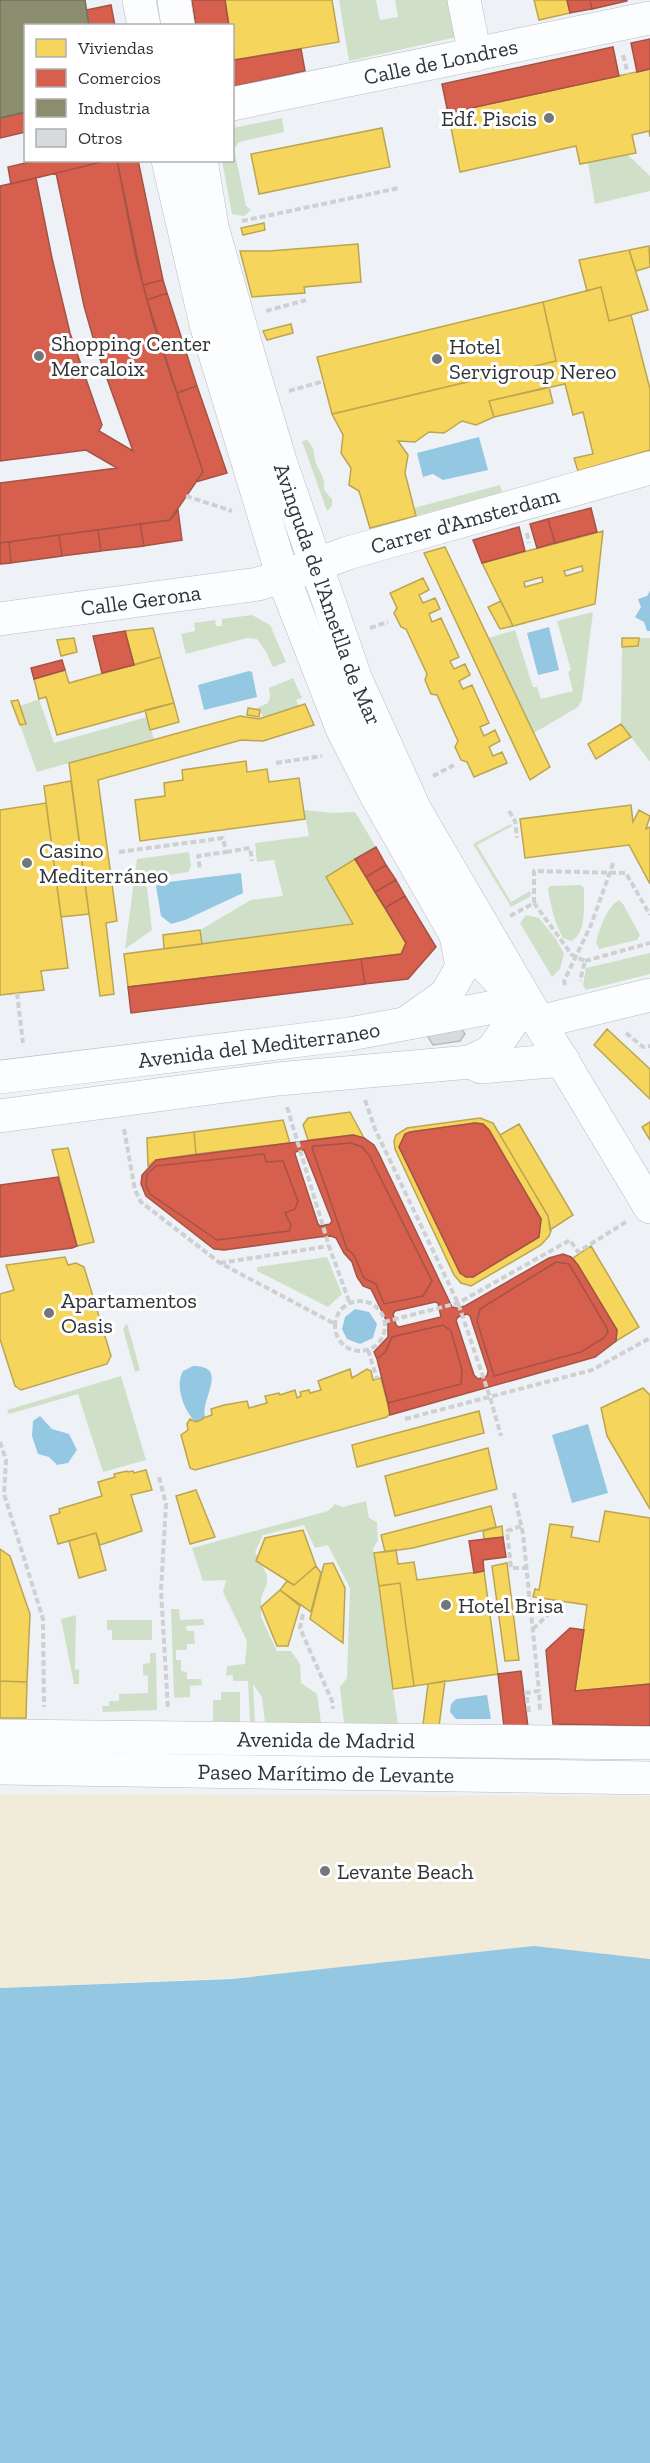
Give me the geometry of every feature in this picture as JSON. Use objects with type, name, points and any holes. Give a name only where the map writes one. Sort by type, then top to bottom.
[{"type":"street","points":[[139,0],[144,24]]},
{"type":"street","points":[[174,0],[178,24]]},
{"type":"street","points":[[464,0],[475,55]]},
{"type":"street","name":"Calle de Londres","points":[[234,104],[650,18]]},
{"type":"street","name":"Avinguda de l'Ametlla de Mar","points":[[168,162],[207,324],[266,523],[283,577],[351,749],[456,935],[532,1012]]},
{"type":"street","name":"Avinguda de l'Ametlla de Mar","points":[[201,162],[212,227],[281,464],[356,680],[415,810],[532,1012],[563,1060],[641,1213]]},
{"type":"street","name":"Carrer d'Amsterdam","points":[[283,577],[348,552],[650,468]]},
{"type":"street","name":"Calle Gerona","points":[[0,619],[258,584],[283,577]]},
{"type":"street","name":"Avinguda de l'Ametlla de Mar","points":[[405,1023],[446,995],[462,967],[456,935]]},
{"type":"street","name":"Avenida del Mediterraneo","points":[[13,1076],[350,1034],[476,1011],[532,1012],[650,995]]},
{"type":"street","points":[[476,1011],[489,1016],[499,1024],[500,1038]]},
{"type":"street","name":"Avenida del Mediterraneo","points":[[0,1116],[279,1079],[470,1062],[492,1051],[500,1038],[532,1012]]},
{"type":"street","points":[[470,1062],[481,1066],[563,1060]]},
{"type":"street","name":"Avenida de Madrid","points":[[0,1736],[650,1743]]},
{"type":"street","name":"Paseo Marítimo de Levante","points":[[0,1768],[650,1778]]},
{"type":"path","points":[[244,221],[399,188]]},
{"type":"path","points":[[239,318],[306,300]]},
{"type":"path","points":[[186,496],[266,523]]},
{"type":"path","points":[[276,763],[328,756],[351,749]]},
{"type":"path","points":[[509,811],[515,822],[517,838]]},
{"type":"path","points":[[119,852],[224,838],[226,852]]},
{"type":"path","points":[[200,870],[198,856],[250,848],[252,861]]},
{"type":"path","points":[[564,981],[591,925],[614,861]]},
{"type":"path","points":[[575,958],[534,903],[534,870],[626,873],[650,915]]},
{"type":"path","points":[[514,914],[534,903]]},
{"type":"path","points":[[585,962],[650,943]]},
{"type":"path","points":[[13,1076],[17,993]]},
{"type":"path","points":[[624,1031],[644,1047],[650,1046]]},
{"type":"path","points":[[356,1071],[375,1129],[458,1303],[501,1436]]},
{"type":"path","points":[[279,1079],[329,1246],[350,1304]]},
{"type":"path","points":[[118,1100],[135,1190],[141,1202],[220,1263],[335,1324]]},
{"type":"path","points":[[384,1322],[458,1303],[570,1240],[578,1252],[641,1213]]},
{"type":"path","points":[[220,1263],[329,1246]]},
{"type":"path","points":[[360,1302],[375,1307],[381,1313],[384,1331],[380,1341],[368,1350],[356,1351],[348,1348],[338,1339],[335,1324],[338,1314],[350,1304],[360,1302]]},
{"type":"path","points":[[405,1419],[592,1370],[650,1338]]},
{"type":"path","points":[[368,1350],[377,1379]]},
{"type":"path","points":[[0,1442],[6,1460],[4,1494],[43,1619],[44,1736]]},
{"type":"path","points":[[159,1477],[166,1504],[161,1590],[168,1738]]},
{"type":"path","points":[[514,1493],[521,1526],[538,1691]]},
{"type":"path","points":[[521,1526],[507,1531],[511,1568],[525,1568]]},
{"type":"path","points":[[532,1630],[562,1601]]},
{"type":"path","points":[[303,1614],[300,1628],[332,1701],[335,1740]]},
{"type":"green space","points":[[339,0],[376,0],[380,20],[398,17],[395,0],[450,0],[457,37],[349,61]]},
{"type":"green space","points":[[282,118],[284,132],[243,141],[238,143],[234,149],[234,128]]},
{"type":"green space","points":[[234,149],[246,206],[251,210],[244,216],[232,214],[222,162],[234,162]]},
{"type":"green space","points":[[628,155],[650,176],[650,191],[595,204],[588,163]]},
{"type":"green space","points":[[307,440],[312,447],[323,478],[324,490],[332,499],[332,506],[327,511],[302,441]]},
{"type":"green space","points":[[500,485],[502,492],[416,516],[414,508]]},
{"type":"green space","points":[[593,612],[582,700],[578,707],[534,733],[488,638],[515,630],[533,687],[537,687],[541,699],[573,691],[568,672],[571,670],[557,621]]},
{"type":"green space","points":[[252,615],[270,625],[286,662],[273,667],[257,639],[247,638],[186,654],[181,634],[195,631],[194,623],[215,620],[216,626],[222,626],[222,619]]},
{"type":"green space","points":[[639,638],[650,638],[650,762],[621,724],[622,647],[638,646]]},
{"type":"green space","points":[[293,678],[302,698],[296,700],[299,706],[263,718],[260,710],[255,709],[268,703],[269,688]]},
{"type":"green space","points":[[39,699],[54,743],[147,717],[154,739],[37,772],[20,725],[26,724],[20,706]]},
{"type":"green space","points":[[304,810],[332,813],[355,812],[376,847],[326,877],[353,924],[202,944],[200,930],[251,900],[283,896],[274,860],[257,862],[255,843],[309,836]]},
{"type":"green space","points":[[511,824],[512,826],[477,845],[511,902],[530,891],[531,896],[511,907],[473,844]]},
{"type":"green space","points":[[189,852],[191,866],[188,872],[146,879],[152,930],[125,949],[137,859]]},
{"type":"green space","points":[[581,885],[584,888],[582,925],[580,932],[571,941],[563,938],[560,932],[553,914],[548,889],[550,886]]},
{"type":"green space","points":[[619,900],[640,935],[637,940],[599,949],[596,942],[602,925],[610,908]]},
{"type":"green space","points":[[526,915],[539,918],[556,939],[564,954],[560,969],[552,977],[520,923]]},
{"type":"green space","points":[[650,953],[650,974],[586,990],[583,985],[586,968]]},
{"type":"green space","points":[[327,1257],[342,1294],[328,1307],[257,1271],[257,1267]]},
{"type":"green space","points":[[127,1323],[140,1370],[135,1372],[123,1329]]},
{"type":"green space","points":[[121,1376],[146,1460],[103,1472],[78,1394],[9,1414],[7,1410]]},
{"type":"green space","points":[[366,1501],[369,1518],[377,1522],[378,1541],[373,1548],[398,1725],[344,1724],[340,1687],[347,1678],[350,1588],[328,1545],[315,1548],[304,1525],[263,1535],[255,1552],[267,1575],[267,1583],[261,1598],[261,1617],[277,1651],[291,1651],[300,1664],[301,1683],[317,1694],[321,1723],[265,1722],[262,1697],[253,1684],[255,1722],[250,1722],[248,1681],[233,1681],[233,1675],[226,1676],[227,1666],[245,1664],[247,1641],[223,1592],[226,1580],[203,1581],[192,1548],[328,1511],[335,1504],[343,1507]]},
{"type":"green space","points":[[171,1609],[179,1609],[180,1620],[203,1619],[204,1625],[186,1626],[187,1631],[194,1631],[195,1644],[187,1644],[187,1650],[176,1650],[176,1660],[181,1660],[181,1671],[187,1672],[187,1679],[201,1679],[202,1685],[190,1686],[190,1697],[174,1698]]},
{"type":"green space","points":[[76,1615],[75,1670],[79,1669],[79,1684],[74,1684],[61,1619]]},
{"type":"green space","points":[[107,1620],[152,1620],[152,1640],[112,1640],[112,1630],[107,1630]]},
{"type":"green space","points":[[150,1653],[156,1653],[157,1710],[103,1712],[102,1706],[109,1706],[109,1701],[119,1701],[119,1694],[148,1693],[148,1676],[143,1675],[143,1664],[150,1663]]},
{"type":"green space","points":[[221,1692],[240,1692],[240,1722],[213,1721],[213,1700],[221,1700]]},
{"type":"sand","name":"Levante Beach","points":[[0,1794],[650,1796],[650,1960],[0,1988]]},
{"type":"water","points":[[479,437],[488,470],[443,480],[433,474],[423,477],[417,453]]},
{"type":"water","points":[[650,591],[650,631],[647,631],[644,622],[635,617],[641,607],[638,599],[647,596]]},
{"type":"water","points":[[549,627],[559,670],[538,675],[527,633]]},
{"type":"water","points":[[252,672],[257,697],[204,710],[198,685]]},
{"type":"water","points":[[241,873],[243,893],[185,920],[171,924],[161,916],[156,886],[160,883]]},
{"type":"water","points":[[355,1309],[369,1312],[377,1324],[373,1338],[360,1344],[347,1339],[342,1329],[345,1317]]},
{"type":"water","points":[[193,1366],[204,1367],[210,1371],[212,1377],[205,1417],[196,1422],[188,1412],[180,1391],[183,1371]]},
{"type":"water","points":[[40,1416],[52,1429],[69,1434],[77,1450],[68,1463],[57,1465],[49,1457],[38,1454],[32,1436],[33,1421]]},
{"type":"water","points":[[588,1424],[608,1493],[572,1503],[552,1435]]},
{"type":"water","points":[[487,1695],[491,1719],[456,1719],[450,1712],[451,1704],[456,1699]]},
{"type":"water","points":[[534,1946],[650,1959],[650,2463],[0,2463],[0,1988],[232,1979]]},
{"type":"building: Viviendas","points":[[225,0],[332,0],[339,42],[234,60],[234,24],[229,24]]},
{"type":"building: Viviendas","points":[[534,0],[567,0],[570,13],[539,20]]},
{"type":"building: Viviendas","name":"Edf. Piscis","points":[[650,69],[650,137],[649,131],[632,135],[636,153],[580,164],[576,146],[460,172],[448,113]]},
{"type":"building: Viviendas","points":[[382,128],[390,167],[259,194],[251,154]]},
{"type":"building: Viviendas","points":[[264,223],[265,230],[243,235],[241,228]]},
{"type":"building: Viviendas","points":[[358,244],[361,282],[304,287],[305,293],[252,297],[240,251]]},
{"type":"building: Viviendas","points":[[649,246],[650,267],[636,271],[629,250]]},
{"type":"building: Viviendas","points":[[629,250],[648,310],[609,321],[601,287],[587,291],[579,260]]},
{"type":"building: Viviendas","points":[[601,287],[609,321],[631,315],[650,389],[650,450],[578,471],[574,458],[593,454],[583,412],[573,415],[565,384],[489,401],[494,417],[476,425],[462,421],[444,433],[429,432],[415,442],[398,441],[408,455],[405,473],[416,516],[370,528],[359,491],[349,485],[351,468],[341,453],[343,435],[332,414],[556,361],[543,302]]},
{"type":"building: Viviendas","name":"Hotel Servigroup Nereo","points":[[543,302],[556,361],[332,414],[317,357]]},
{"type":"building: Viviendas","points":[[291,324],[293,333],[267,340],[263,331]]},
{"type":"building: Viviendas","points":[[549,387],[553,403],[494,417],[489,401]]},
{"type":"building: Viviendas","points":[[603,531],[595,604],[513,626],[482,563]],"holes":[[[582,566],[583,571],[566,576],[564,571]],[[542,577],[543,582],[525,587],[524,582]]]},
{"type":"building: Viviendas","points":[[445,547],[550,767],[530,780],[424,553]]},
{"type":"building: Viviendas","points":[[423,578],[429,590],[419,595],[423,603],[435,598],[440,609],[429,614],[432,622],[441,618],[459,657],[450,661],[454,669],[465,664],[470,675],[459,681],[463,689],[472,685],[489,723],[480,727],[484,736],[495,730],[500,741],[489,747],[493,756],[502,752],[507,763],[474,777],[467,762],[461,760],[455,747],[458,741],[437,695],[431,694],[425,680],[427,674],[406,629],[401,627],[394,613],[397,608],[390,593]]},
{"type":"building: Viviendas","points":[[501,601],[513,626],[500,629],[488,607]]},
{"type":"building: Viviendas","points":[[153,628],[161,657],[134,665],[125,631]]},
{"type":"building: Viviendas","points":[[74,638],[77,652],[61,656],[57,640]]},
{"type":"building: Viviendas","points":[[622,638],[639,638],[638,646],[622,647]]},
{"type":"building: Viviendas","points":[[161,657],[174,703],[57,735],[46,697],[39,699],[34,679],[65,670],[69,683]]},
{"type":"building: Viviendas","points":[[18,700],[26,724],[20,725],[11,701]]},
{"type":"building: Viviendas","points":[[174,703],[179,722],[150,730],[145,710]]},
{"type":"building: Viviendas","points":[[305,704],[314,725],[263,741],[241,740],[98,780],[117,921],[106,923],[114,994],[100,996],[69,763],[240,716],[259,719]]},
{"type":"building: Viviendas","points":[[248,708],[260,710],[259,717],[247,715]]},
{"type":"building: Viviendas","points":[[621,724],[631,737],[596,759],[588,744]]},
{"type":"building: Viviendas","points":[[246,761],[247,772],[267,769],[269,782],[299,778],[305,819],[140,841],[135,800],[165,796],[164,783],[183,780],[182,770]]},
{"type":"building: Viviendas","points":[[71,781],[89,914],[61,917],[44,786]]},
{"type":"building: Viviendas","name":"Casino Mediterráneo","points":[[46,803],[68,968],[41,971],[44,990],[0,995],[0,810]]},
{"type":"building: Viviendas","points":[[631,805],[633,822],[639,810],[650,816],[646,829],[650,827],[650,884],[629,845],[525,858],[520,819]]},
{"type":"building: Viviendas","points":[[355,859],[406,943],[401,954],[128,987],[124,954],[353,924],[326,877]]},
{"type":"building: Viviendas","points":[[200,930],[202,944],[164,949],[163,935]]},
{"type":"building: Viviendas","points":[[607,1029],[650,1069],[650,1099],[594,1045]]},
{"type":"building: Viviendas","points":[[350,1112],[364,1138],[353,1135],[308,1140],[303,1125],[308,1118]]},
{"type":"building: Viviendas","points":[[480,1118],[493,1123],[548,1216],[551,1231],[549,1236],[541,1245],[471,1286],[461,1283],[454,1275],[395,1149],[396,1135],[407,1128]],"holes":[[[475,1123],[483,1124],[489,1130],[541,1219],[539,1237],[473,1277],[466,1277],[460,1273],[399,1147],[405,1134],[410,1132]]]},
{"type":"building: Viviendas","points":[[283,1120],[290,1143],[196,1154],[194,1132]]},
{"type":"building: Viviendas","points":[[650,1122],[650,1140],[642,1127]]},
{"type":"building: Viviendas","points":[[519,1124],[573,1215],[550,1230],[548,1216],[500,1135]]},
{"type":"building: Viviendas","points":[[194,1132],[196,1154],[156,1160],[148,1166],[147,1138]]},
{"type":"building: Viviendas","points":[[68,1148],[94,1242],[77,1246],[52,1150]]},
{"type":"building: Viviendas","points":[[591,1246],[639,1327],[616,1341],[617,1330],[573,1258]]},
{"type":"building: Viviendas","name":"Apartamentos Oasis","points":[[65,1257],[68,1265],[76,1263],[84,1267],[111,1356],[107,1364],[21,1390],[15,1386],[0,1339],[0,1294],[14,1290],[6,1265]]},
{"type":"building: Viviendas","points":[[350,1369],[352,1378],[367,1369],[371,1371],[373,1380],[381,1378],[390,1413],[387,1417],[195,1470],[190,1468],[181,1435],[188,1430],[187,1424],[190,1419],[196,1422],[212,1415],[211,1409],[224,1405],[247,1401],[249,1408],[267,1403],[265,1396],[279,1393],[280,1395],[295,1390],[297,1398],[301,1396],[300,1392],[309,1390],[310,1393],[321,1390],[318,1381]]},
{"type":"building: Viviendas","points":[[643,1388],[650,1395],[650,1509],[607,1436],[601,1408]]},
{"type":"building: Viviendas","points":[[479,1411],[484,1433],[357,1467],[352,1445]]},
{"type":"building: Viviendas","points":[[488,1448],[497,1489],[395,1516],[385,1476]]},
{"type":"building: Viviendas","points":[[146,1470],[152,1490],[131,1495],[142,1531],[100,1545],[96,1533],[58,1544],[50,1516],[60,1513],[59,1509],[102,1496],[98,1482],[115,1477],[114,1474]]},
{"type":"building: Viviendas","points":[[196,1490],[215,1537],[190,1544],[176,1496]]},
{"type":"building: Viviendas","points":[[491,1506],[496,1527],[413,1548],[385,1552],[381,1535]]},
{"type":"building: Viviendas","points":[[605,1511],[650,1518],[650,1684],[575,1691],[587,1605],[533,1597],[535,1589],[539,1590],[550,1524],[573,1527],[571,1537],[599,1542]]},
{"type":"building: Viviendas","points":[[502,1526],[503,1537],[484,1539],[483,1531]]},
{"type":"building: Viviendas","points":[[303,1530],[316,1566],[294,1585],[256,1561],[265,1538]]},
{"type":"building: Viviendas","points":[[96,1533],[106,1570],[79,1578],[69,1541]]},
{"type":"building: Viviendas","points":[[0,1549],[10,1556],[30,1614],[27,1682],[0,1681]]},
{"type":"building: Viviendas","name":"Hotel Brisa","points":[[396,1550],[398,1564],[414,1562],[417,1580],[484,1571],[498,1674],[414,1686],[400,1583],[379,1586],[374,1553]]},
{"type":"building: Viviendas","points":[[333,1563],[345,1588],[343,1643],[310,1619],[324,1564]]},
{"type":"building: Viviendas","points":[[507,1563],[519,1660],[505,1661],[492,1566]]},
{"type":"building: Viviendas","points":[[316,1566],[321,1573],[311,1612],[280,1590],[287,1581],[294,1585]]},
{"type":"building: Viviendas","points":[[400,1583],[414,1686],[393,1689],[379,1586]]},
{"type":"building: Viviendas","points":[[280,1590],[300,1606],[288,1646],[277,1646],[261,1607]]},
{"type":"building: Viviendas","points":[[0,1681],[27,1682],[26,1718],[0,1718]]},
{"type":"building: Viviendas","points":[[445,1681],[439,1726],[423,1725],[428,1684]]},
{"type":"building: Comercios","points":[[192,0],[225,0],[229,24],[196,24]]},
{"type":"building: Comercios","points":[[567,0],[590,0],[592,9],[570,13]]},
{"type":"building: Comercios","points":[[590,0],[627,0],[627,1],[592,9]]},
{"type":"building: Comercios","points":[[111,5],[115,24],[89,24],[86,10]]},
{"type":"building: Comercios","points":[[650,39],[650,69],[637,72],[631,43]]},
{"type":"building: Comercios","points":[[613,47],[619,76],[448,113],[442,84]]},
{"type":"building: Comercios","points":[[301,49],[305,71],[234,87],[234,60]]},
{"type":"building: Comercios","points":[[24,112],[24,132],[0,138],[0,118]]},
{"type":"building: Comercios","points":[[29,162],[102,162],[11,184],[8,167]]},
{"type":"building: Comercios","name":"Shopping Center Mercaloix","points":[[102,162],[117,162],[136,258],[153,322],[203,472],[170,520],[0,543],[0,483],[117,468],[86,450],[0,461],[0,186],[36,178],[70,333],[102,425],[99,431],[133,451],[96,348],[84,306],[56,173]]},
{"type":"building: Comercios","points":[[117,162],[138,162],[163,280],[143,285]]},
{"type":"building: Comercios","points":[[163,280],[167,293],[147,300],[143,285]]},
{"type":"building: Comercios","points":[[167,293],[197,386],[177,393],[147,300]]},
{"type":"building: Comercios","points":[[197,386],[227,473],[196,482],[203,472],[177,393]]},
{"type":"building: Comercios","points":[[591,508],[597,532],[555,543],[548,519]]},
{"type":"building: Comercios","points":[[178,510],[182,540],[144,546],[140,524],[170,520]]},
{"type":"building: Comercios","points":[[548,519],[555,543],[537,548],[530,524]]},
{"type":"building: Comercios","points":[[140,524],[144,546],[101,551],[98,530]]},
{"type":"building: Comercios","points":[[519,527],[525,551],[482,563],[473,540]]},
{"type":"building: Comercios","points":[[98,530],[101,551],[62,556],[59,535]]},
{"type":"building: Comercios","points":[[59,535],[62,556],[11,563],[9,542]]},
{"type":"building: Comercios","points":[[9,542],[11,563],[0,564],[0,543]]},
{"type":"building: Comercios","points":[[125,631],[134,665],[102,673],[93,636]]},
{"type":"building: Comercios","points":[[62,660],[65,670],[34,679],[31,668]]},
{"type":"building: Comercios","points":[[376,847],[386,865],[366,877],[355,859]]},
{"type":"building: Comercios","points":[[386,865],[396,880],[375,892],[366,877]]},
{"type":"building: Comercios","points":[[396,880],[405,896],[385,908],[375,892]]},
{"type":"building: Comercios","points":[[405,896],[436,947],[408,979],[365,984],[361,959],[401,954],[406,943],[385,908]]},
{"type":"building: Comercios","points":[[361,959],[365,984],[131,1013],[128,987]]},
{"type":"building: Comercios","points":[[475,1123],[483,1124],[489,1130],[541,1219],[539,1237],[473,1277],[466,1277],[460,1273],[399,1147],[405,1134],[410,1132]]},
{"type":"building: Comercios","points":[[353,1135],[364,1138],[374,1145],[379,1154],[452,1307],[465,1306],[549,1258],[563,1254],[571,1257],[578,1265],[617,1330],[616,1341],[595,1357],[390,1415],[388,1403],[461,1384],[462,1370],[451,1331],[443,1325],[392,1337],[386,1351],[377,1359],[374,1352],[388,1337],[388,1324],[371,1289],[363,1286],[352,1262],[336,1238],[319,1237],[224,1250],[214,1249],[146,1196],[141,1184],[142,1175],[156,1160]],"holes":[[[351,1143],[362,1147],[369,1155],[432,1281],[423,1296],[384,1304],[376,1284],[364,1278],[354,1255],[347,1249],[312,1148]],[[304,1150],[332,1221],[330,1224],[320,1226],[318,1224],[295,1152]],[[264,1154],[266,1162],[283,1161],[298,1201],[295,1209],[285,1213],[291,1225],[289,1231],[217,1240],[150,1194],[146,1185],[147,1174],[156,1166]],[[556,1262],[569,1264],[608,1332],[604,1338],[581,1352],[494,1376],[477,1321],[480,1309]],[[435,1302],[438,1303],[441,1317],[399,1327],[396,1325],[393,1314],[395,1311]],[[467,1314],[470,1316],[488,1371],[487,1376],[478,1379],[474,1375],[456,1320]]]},
{"type":"building: Comercios","points":[[351,1143],[362,1147],[369,1155],[432,1281],[423,1296],[384,1304],[376,1284],[364,1278],[354,1255],[347,1249],[312,1148]]},
{"type":"building: Comercios","points":[[264,1154],[266,1162],[283,1161],[298,1201],[295,1209],[285,1213],[291,1225],[289,1231],[217,1240],[150,1194],[146,1185],[147,1174],[156,1166]]},
{"type":"building: Comercios","points":[[58,1177],[77,1246],[0,1257],[0,1185]]},
{"type":"building: Comercios","points":[[556,1262],[569,1264],[608,1332],[604,1338],[581,1352],[494,1376],[477,1321],[480,1309]]},
{"type":"building: Comercios","points":[[443,1325],[451,1331],[462,1370],[461,1384],[388,1403],[377,1359],[386,1351],[392,1337]]},
{"type":"building: Comercios","points":[[503,1537],[506,1557],[483,1560],[484,1571],[474,1573],[469,1541]]},
{"type":"building: Comercios","points":[[570,1628],[584,1630],[575,1691],[650,1684],[650,1726],[553,1724],[546,1650]]},
{"type":"building: Comercios","points":[[521,1671],[528,1727],[504,1727],[498,1674]]},
{"type":"building: Industria","points":[[0,0],[85,0],[89,24],[24,24],[24,112],[0,118]]},
{"type":"building: Otros","points":[[460,1027],[465,1034],[460,1041],[433,1045],[428,1037],[431,1030]]},
{"type":"place","name":"Edf. Piscis","points":[[549,118]]},
{"type":"place","name":"Shopping Center Mercaloix","points":[[39,356]]},
{"type":"place","name":"Hotel Servigroup Nereo","points":[[437,359]]},
{"type":"place","name":"Casino Mediterráneo","points":[[27,863]]},
{"type":"place","name":"Apartamentos Oasis","points":[[49,1313]]},
{"type":"place","name":"Hotel Brisa","points":[[446,1605]]},
{"type":"place","name":"Levante Beach","points":[[325,1871]]}]
